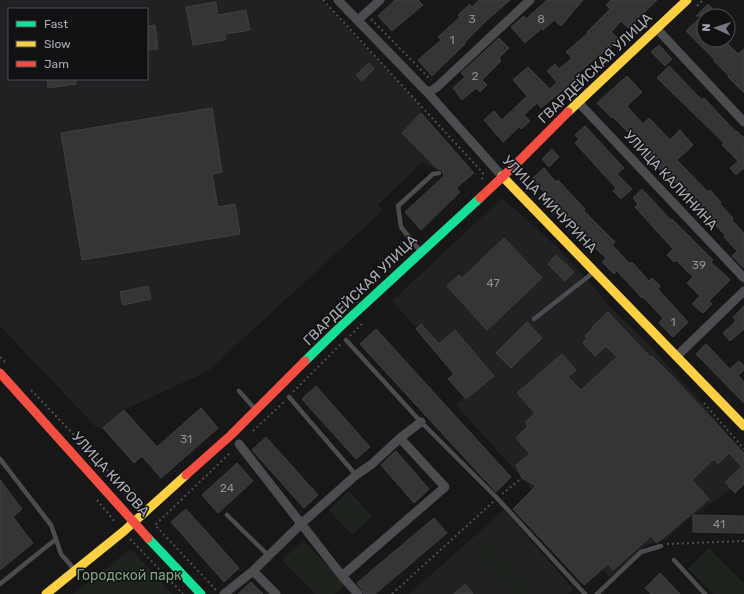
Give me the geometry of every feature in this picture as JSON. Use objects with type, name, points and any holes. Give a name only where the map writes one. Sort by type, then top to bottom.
[{"type":"street","name":"УЛИЦА МИЧУРИНА","points":[[338,0],[428,93],[502,176],[744,426]]},
{"type":"street","points":[[358,20],[380,0]]},
{"type":"street","points":[[428,93],[437,87],[530,0]]},
{"type":"street","name":"ГВАРДЕЙСКАЯ УЛИЦА","points":[[46,594],[134,522],[231,435],[340,327],[502,176],[578,102],[687,0]]},
{"type":"street","points":[[656,29],[744,122]]},
{"type":"street","name":"УЛИЦА КАЛИНИНА","points":[[578,102],[744,278]]},
{"type":"street","points":[[677,356],[744,291]]},
{"type":"street","name":"УЛИЦА КИРОВА","points":[[0,373],[201,594]]},
{"type":"street","points":[[224,594],[253,571],[301,524],[356,475],[372,464],[400,438],[421,422]]},
{"type":"street","points":[[342,576],[445,487],[400,438]]},
{"type":"street","points":[[238,444],[342,576],[358,594]]},
{"type":"street","points":[[253,571],[276,594]]},
{"type":"lane","points":[[420,251],[401,227],[398,206],[433,174],[439,173]]},
{"type":"lane","points":[[534,319],[595,271]]},
{"type":"lane","points":[[346,340],[421,422],[497,498],[585,594]]},
{"type":"lane","points":[[238,391],[256,410]]},
{"type":"lane","points":[[290,396],[356,475]]},
{"type":"lane","points":[[0,459],[50,525],[61,554],[75,570]]},
{"type":"lane","points":[[227,515],[269,556]]},
{"type":"lane","points":[[0,584],[56,539]]},
{"type":"lane","points":[[597,594],[641,552],[661,546]]},
{"type":"lane","points":[[674,560],[705,594]]},
{"type":"path","points":[[323,0],[483,172],[482,181]]},
{"type":"path","points":[[366,14],[437,87]]},
{"type":"path","points":[[250,434],[368,317]]},
{"type":"path","points":[[0,357],[11,368]]},
{"type":"path","points":[[27,385],[133,496],[138,500],[145,496]]},
{"type":"path","points":[[704,402],[744,449]]},
{"type":"path","points":[[219,594],[155,525],[238,444]]},
{"type":"path","points":[[392,594],[497,498],[522,478]]},
{"type":"path","points":[[97,500],[115,522]]},
{"type":"path","points":[[125,544],[131,539],[181,593]]},
{"type":"path","points":[[661,546],[670,544],[744,541]]},
{"type":"shaded area","points":[[0,0],[321,0],[422,107],[421,113],[402,133],[440,171],[422,162],[378,205],[383,210],[208,371],[124,410],[103,428],[105,430],[95,426],[0,326]]},
{"type":"shaded area","points":[[502,198],[556,246],[593,286],[607,304],[650,346],[706,408],[744,456],[741,482],[687,520],[665,540],[647,545],[609,577],[567,532],[522,478],[456,405],[472,389],[392,301]]},
{"type":"shaded area","points":[[504,510],[573,589],[568,594],[409,594]]},
{"type":"green space","points":[[349,491],[372,516],[352,535],[329,510]]},
{"type":"green space","points":[[486,537],[537,594],[512,594],[472,550]]},
{"type":"green space","points":[[303,540],[345,584],[335,594],[315,594],[282,560]]},
{"type":"green space","points":[[709,548],[744,583],[744,594],[713,594],[688,569]]},
{"type":"green space","name":"Городской парк","points":[[131,549],[172,594],[73,594]]},
{"type":"building","points":[[395,0],[418,0],[423,5],[392,31],[378,16]]},
{"type":"building","points":[[479,0],[510,0],[485,22],[432,76],[418,60],[441,40],[438,37],[460,17],[458,15],[470,4],[472,7]]},
{"type":"building","points":[[547,0],[583,0],[561,26],[554,20],[525,43],[511,27],[524,16],[526,19]]},
{"type":"building","points":[[611,0],[657,0],[628,28],[621,21],[611,32],[619,39],[607,51],[606,50],[573,77],[575,80],[541,108],[537,103],[524,115],[530,121],[521,129],[519,127],[503,142],[484,120],[494,111],[502,120],[527,96],[513,80],[528,67],[550,89],[557,82],[547,71],[555,64],[559,69],[572,58],[566,52],[588,33],[587,32],[610,9],[606,5]]},
{"type":"building","points":[[216,2],[218,15],[246,10],[250,30],[226,34],[225,40],[193,45],[186,7]]},
{"type":"building","points":[[708,4],[712,8],[704,8]]},
{"type":"building","points":[[696,22],[696,41],[686,31]]},
{"type":"building","points":[[155,25],[158,49],[148,50],[148,26]]},
{"type":"building","points":[[499,38],[509,48],[499,58],[501,61],[482,80],[487,85],[480,92],[476,88],[462,100],[453,88],[465,77],[461,73]]},
{"type":"building","points":[[659,45],[672,59],[665,66],[651,52]]},
{"type":"building","points":[[703,48],[732,48],[738,54],[744,49],[744,93],[728,77],[729,76],[714,61],[715,60]]},
{"type":"building","points":[[369,63],[374,69],[362,81],[356,75]]},
{"type":"building","points":[[669,66],[702,100],[704,98],[736,132],[737,131],[744,138],[744,168],[736,175],[730,168],[738,161],[722,145],[724,143],[657,78]]},
{"type":"building","points":[[627,76],[642,92],[627,106],[643,124],[649,118],[670,140],[680,130],[693,145],[677,160],[708,192],[710,190],[733,218],[732,220],[744,233],[744,268],[732,256],[737,251],[724,237],[725,235],[705,214],[704,215],[695,205],[696,204],[672,179],[671,180],[627,138],[631,135],[597,103]]},
{"type":"building","points":[[47,80],[76,80],[76,84],[48,88]]},
{"type":"building","points":[[212,108],[222,172],[212,174],[218,207],[235,204],[240,234],[82,260],[61,133]]},
{"type":"building","points":[[421,113],[474,173],[456,188],[460,192],[421,230],[405,212],[444,176],[442,170],[438,169],[402,133]]},
{"type":"building","points":[[585,126],[624,168],[617,174],[632,189],[621,199],[613,191],[616,188],[575,143],[579,139],[575,135]]},
{"type":"building","points":[[552,149],[559,157],[549,167],[542,159]]},
{"type":"building","points":[[544,168],[556,182],[558,180],[585,209],[583,210],[615,242],[612,245],[630,264],[632,262],[649,281],[652,278],[660,286],[658,289],[688,322],[673,337],[659,323],[663,318],[617,271],[614,274],[602,262],[606,258],[592,245],[594,243],[570,218],[569,219],[554,204],[553,206],[544,196],[546,194],[532,179]]},
{"type":"building","points":[[642,189],[671,220],[672,219],[713,260],[711,262],[730,280],[709,301],[712,304],[703,313],[692,304],[700,296],[687,283],[693,277],[676,260],[674,262],[667,255],[673,249],[635,207],[638,204],[633,198]]},
{"type":"building","points":[[504,238],[542,278],[487,330],[447,286],[459,275],[462,278]]},
{"type":"building","points":[[556,255],[574,272],[565,281],[548,264]]},
{"type":"building","points":[[148,286],[151,299],[123,305],[120,292]]},
{"type":"building","points":[[744,306],[744,329],[730,341],[723,333],[736,321],[733,317]]},
{"type":"building","points":[[608,312],[651,358],[652,356],[671,375],[744,453],[744,484],[735,493],[725,482],[742,467],[729,453],[718,464],[714,459],[692,480],[709,499],[657,543],[651,536],[613,570],[608,564],[584,585],[513,509],[536,486],[522,478],[516,465],[530,454],[516,438],[528,426],[525,422],[535,413],[517,393],[562,354],[576,370],[568,377],[581,390],[617,357],[606,346],[595,356],[583,343],[587,338],[585,336],[593,328],[592,327]]},
{"type":"building","points":[[527,322],[542,338],[511,368],[496,353]]},
{"type":"building","points":[[421,324],[439,344],[455,330],[494,376],[466,399],[448,379],[454,374],[416,329]]},
{"type":"building","points":[[376,329],[511,477],[496,492],[360,344]]},
{"type":"building","points":[[706,344],[730,369],[739,361],[744,366],[744,370],[738,375],[744,382],[744,403],[696,354]]},
{"type":"building","points":[[316,386],[370,447],[356,459],[302,399]]},
{"type":"building","points":[[201,408],[218,428],[161,478],[142,456],[134,463],[103,428],[124,410],[157,447]]},
{"type":"building","points":[[266,437],[318,495],[304,508],[252,450]]},
{"type":"building","points":[[396,451],[429,489],[414,503],[381,465]]},
{"type":"building","points":[[237,463],[253,481],[218,513],[202,495]]},
{"type":"building","points":[[0,480],[22,509],[13,517],[33,543],[0,570]]},
{"type":"building","points":[[186,509],[239,568],[224,582],[171,522]]},
{"type":"building","points":[[693,515],[744,516],[744,533],[693,532]]},
{"type":"building","points":[[434,518],[447,533],[375,594],[364,594],[357,583]]},
{"type":"building","points":[[660,573],[680,594],[651,594],[645,588]]},
{"type":"building","points":[[251,582],[263,594],[238,594]]},
{"type":"building","points":[[465,584],[473,594],[454,594]]},
{"type":"traffic: fast","points":[[305,361],[480,198]]},
{"type":"traffic: fast","points":[[148,538],[201,594]]},
{"type":"traffic: slow","points":[[568,112],[687,0]]},
{"type":"traffic: slow","points":[[502,176],[744,426]]},
{"type":"traffic: slow","points":[[46,594],[124,531],[186,475]]},
{"type":"traffic: jam","points":[[480,198],[568,112]]},
{"type":"traffic: jam","points":[[186,475],[231,435],[305,361]]},
{"type":"traffic: jam","points":[[0,373],[148,538]]}]
